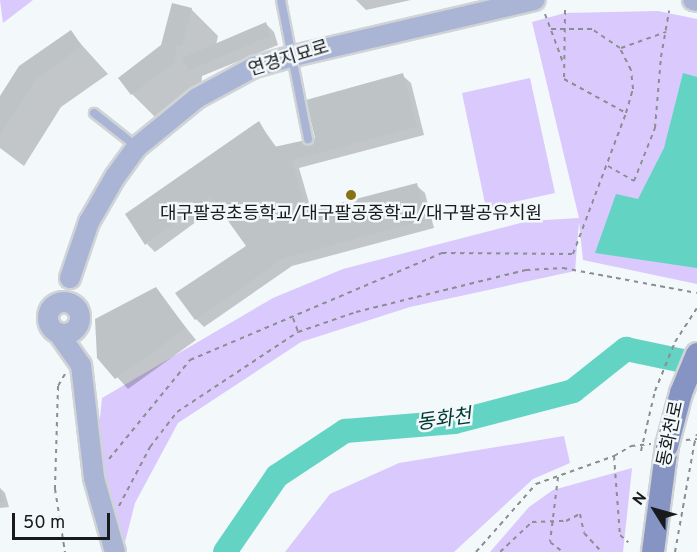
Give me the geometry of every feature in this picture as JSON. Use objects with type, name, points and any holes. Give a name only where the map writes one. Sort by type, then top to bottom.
[{"type":"main road","name":"동화천로","points":[[653,552],[667,446],[681,393],[697,354]]},
{"type":"street","name":"연경지묘로","points":[[67,304],[70,278],[98,203],[137,147],[196,98],[254,67],[294,56],[540,7]]},
{"type":"street","points":[[67,332],[80,315],[67,304],[50,309],[47,318],[67,332],[72,359],[81,364],[94,477],[115,552]]},
{"type":"lane","points":[[281,0],[294,56],[308,139]]},
{"type":"lane","points":[[94,113],[137,147]]},
{"type":"path","points":[[540,7],[566,68]]},
{"type":"path","points":[[565,10],[567,27],[564,79],[626,113]]},
{"type":"path","points":[[608,165],[634,181],[655,128],[669,10]]},
{"type":"path","points":[[94,477],[190,360],[442,253],[573,254],[626,113],[633,89],[632,70],[620,48],[592,29],[567,27],[549,29]]},
{"type":"path","points":[[620,48],[666,32]]},
{"type":"path","points":[[119,508],[150,447],[177,412],[298,332],[356,312],[526,270],[563,268],[697,293]]},
{"type":"path","points":[[641,451],[655,391],[675,342],[697,308]]},
{"type":"path","points":[[293,318],[298,332]]},
{"type":"path","points":[[65,552],[55,489],[58,386],[72,359]]},
{"type":"path","points":[[675,552],[697,434]]},
{"type":"path","points":[[476,552],[536,484],[614,456],[620,535],[628,542]]},
{"type":"path","points":[[558,477],[550,542],[563,552]]},
{"type":"path","points":[[500,552],[532,522],[566,521],[580,514],[584,533],[602,552]]},
{"type":"shaded area","points":[[0,0],[33,0],[3,23]]},
{"type":"shaded area","points":[[658,11],[697,19],[697,284],[583,260],[579,222],[575,271],[410,307],[301,342],[178,423],[135,503],[123,550],[96,457],[102,398],[273,298],[343,269],[528,221],[579,218],[532,22],[565,13]]},
{"type":"shaded area","points":[[683,73],[697,77],[697,268],[595,253],[616,194],[638,199],[664,148]]},
{"type":"shaded area","points":[[530,78],[555,193],[486,208],[462,93]]},
{"type":"shaded area","points":[[564,436],[570,463],[533,479],[454,552],[285,552],[330,494],[399,463]]},
{"type":"shaded area","points":[[632,468],[623,552],[490,552],[529,507],[553,490]]},
{"type":"building","points":[[172,3],[192,8],[182,46],[176,45],[175,62],[131,95],[118,78],[161,45]]},
{"type":"building","points":[[266,22],[270,36],[189,70],[182,58]]},
{"type":"building","points":[[71,30],[82,46],[35,80],[0,135],[0,96],[19,66]]},
{"type":"building","name":"대구팔공초등학교/대구팔공중학교/대구팔공유치원","points":[[403,73],[417,127],[292,160],[306,212],[417,183],[426,220],[284,258],[195,320],[175,293],[246,246],[211,197],[145,245],[125,214],[259,121],[274,147],[315,138],[306,100]]},
{"type":"building","points":[[156,287],[186,328],[115,379],[97,358],[95,319]]},
{"type":"building","points":[[0,488],[4,502],[0,503]]},
{"type":"waterway","name":"동화천","points":[[225,552],[277,476],[345,431],[455,422],[573,391],[626,349],[697,364]]},
{"type":"place","name":"대구팔공초등학교/대구팔공중학교/대구팔공유치원","points":[[351,195]]}]
